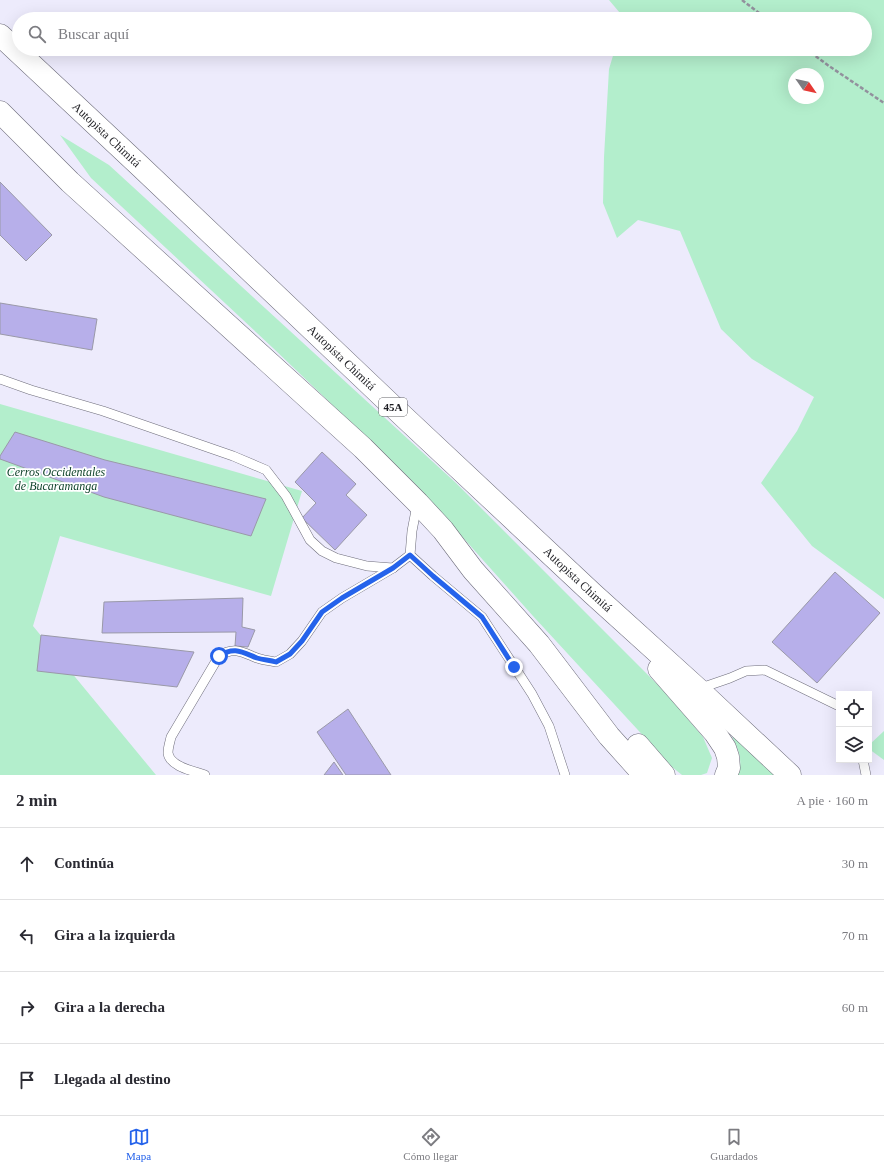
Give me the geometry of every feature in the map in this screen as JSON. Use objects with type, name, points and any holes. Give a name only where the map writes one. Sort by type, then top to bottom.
[{"type":"highway","name":"Autopista Chimitá","points":[[0,36],[12,47]]},
{"type":"highway","name":"Autopista Chimitá","points":[[22,56],[142,167],[403,416],[593,594],[790,775]]},
{"type":"highway","points":[[0,112],[70,182],[363,448],[443,530],[473,570],[539,644],[610,714],[664,775]]},
{"type":"highway","points":[[593,594],[715,733],[725,748],[728,757],[729,768],[726,775]]},
{"type":"highway","points":[[539,644],[610,736],[644,775]]},
{"type":"lane","points":[[0,379],[31,390],[103,411],[233,456],[266,470],[286,496],[310,540],[322,551],[336,558],[367,566],[393,568]]},
{"type":"lane","points":[[205,775],[177,765],[170,757],[168,750],[171,737],[219,656],[224,652],[239,650],[259,658],[276,662],[290,654],[302,641],[322,612],[342,598],[393,568],[410,555],[412,531],[418,503]]},
{"type":"lane","points":[[410,555],[482,617],[535,700],[549,726],[565,775]]},
{"type":"lane","points":[[698,689],[746,671],[765,670],[836,705]]},
{"type":"lane","points":[[864,763],[866,775]]},
{"type":"path","points":[[742,0],[758,12]]},
{"type":"path","points":[[815,56],[884,103]]},
{"type":"green space","points":[[609,0],[884,0],[884,599],[812,546],[761,483],[797,431],[814,397],[752,359],[721,329],[680,231],[638,220],[617,238],[603,203],[609,69],[613,56],[872,56],[872,12],[619,12]]},
{"type":"green space","points":[[60,135],[109,165],[456,483],[667,694],[703,737],[712,758],[707,773],[701,775],[682,775],[672,767],[533,616],[416,485],[273,348],[91,178]]},
{"type":"green space","name":"Cerros Occidentales de Bucaramanga","points":[[0,404],[302,491],[271,596],[60,536],[33,626],[156,775],[0,775]]},
{"type":"green space","points":[[884,731],[884,760],[872,751],[872,742]]},
{"type":"green space","points":[[730,732],[775,775],[738,775],[740,769],[740,758]]},
{"type":"building","points":[[0,182],[52,235],[26,261],[0,235]]},
{"type":"building","points":[[0,303],[97,319],[92,350],[0,334]]},
{"type":"building","points":[[15,432],[105,460],[266,499],[251,536],[104,497],[0,459],[0,456]]},
{"type":"building","points":[[322,452],[356,484],[346,495],[367,515],[335,550],[302,518],[316,503],[295,482]]},
{"type":"building","points":[[835,572],[880,613],[817,683],[772,642]]},
{"type":"building","points":[[243,598],[242,627],[255,630],[248,647],[235,646],[236,632],[102,633],[104,602]]},
{"type":"building","points":[[41,635],[194,652],[177,687],[37,671]]},
{"type":"building","points":[[348,709],[391,775],[346,775],[317,732]]},
{"type":"building","points":[[334,762],[343,775],[324,775]]},
{"type":"route","points":[[219,656],[224,652],[239,650],[259,658],[276,662],[290,654],[302,641],[322,612],[342,598],[393,568],[410,555],[482,617],[514,667]]}]
